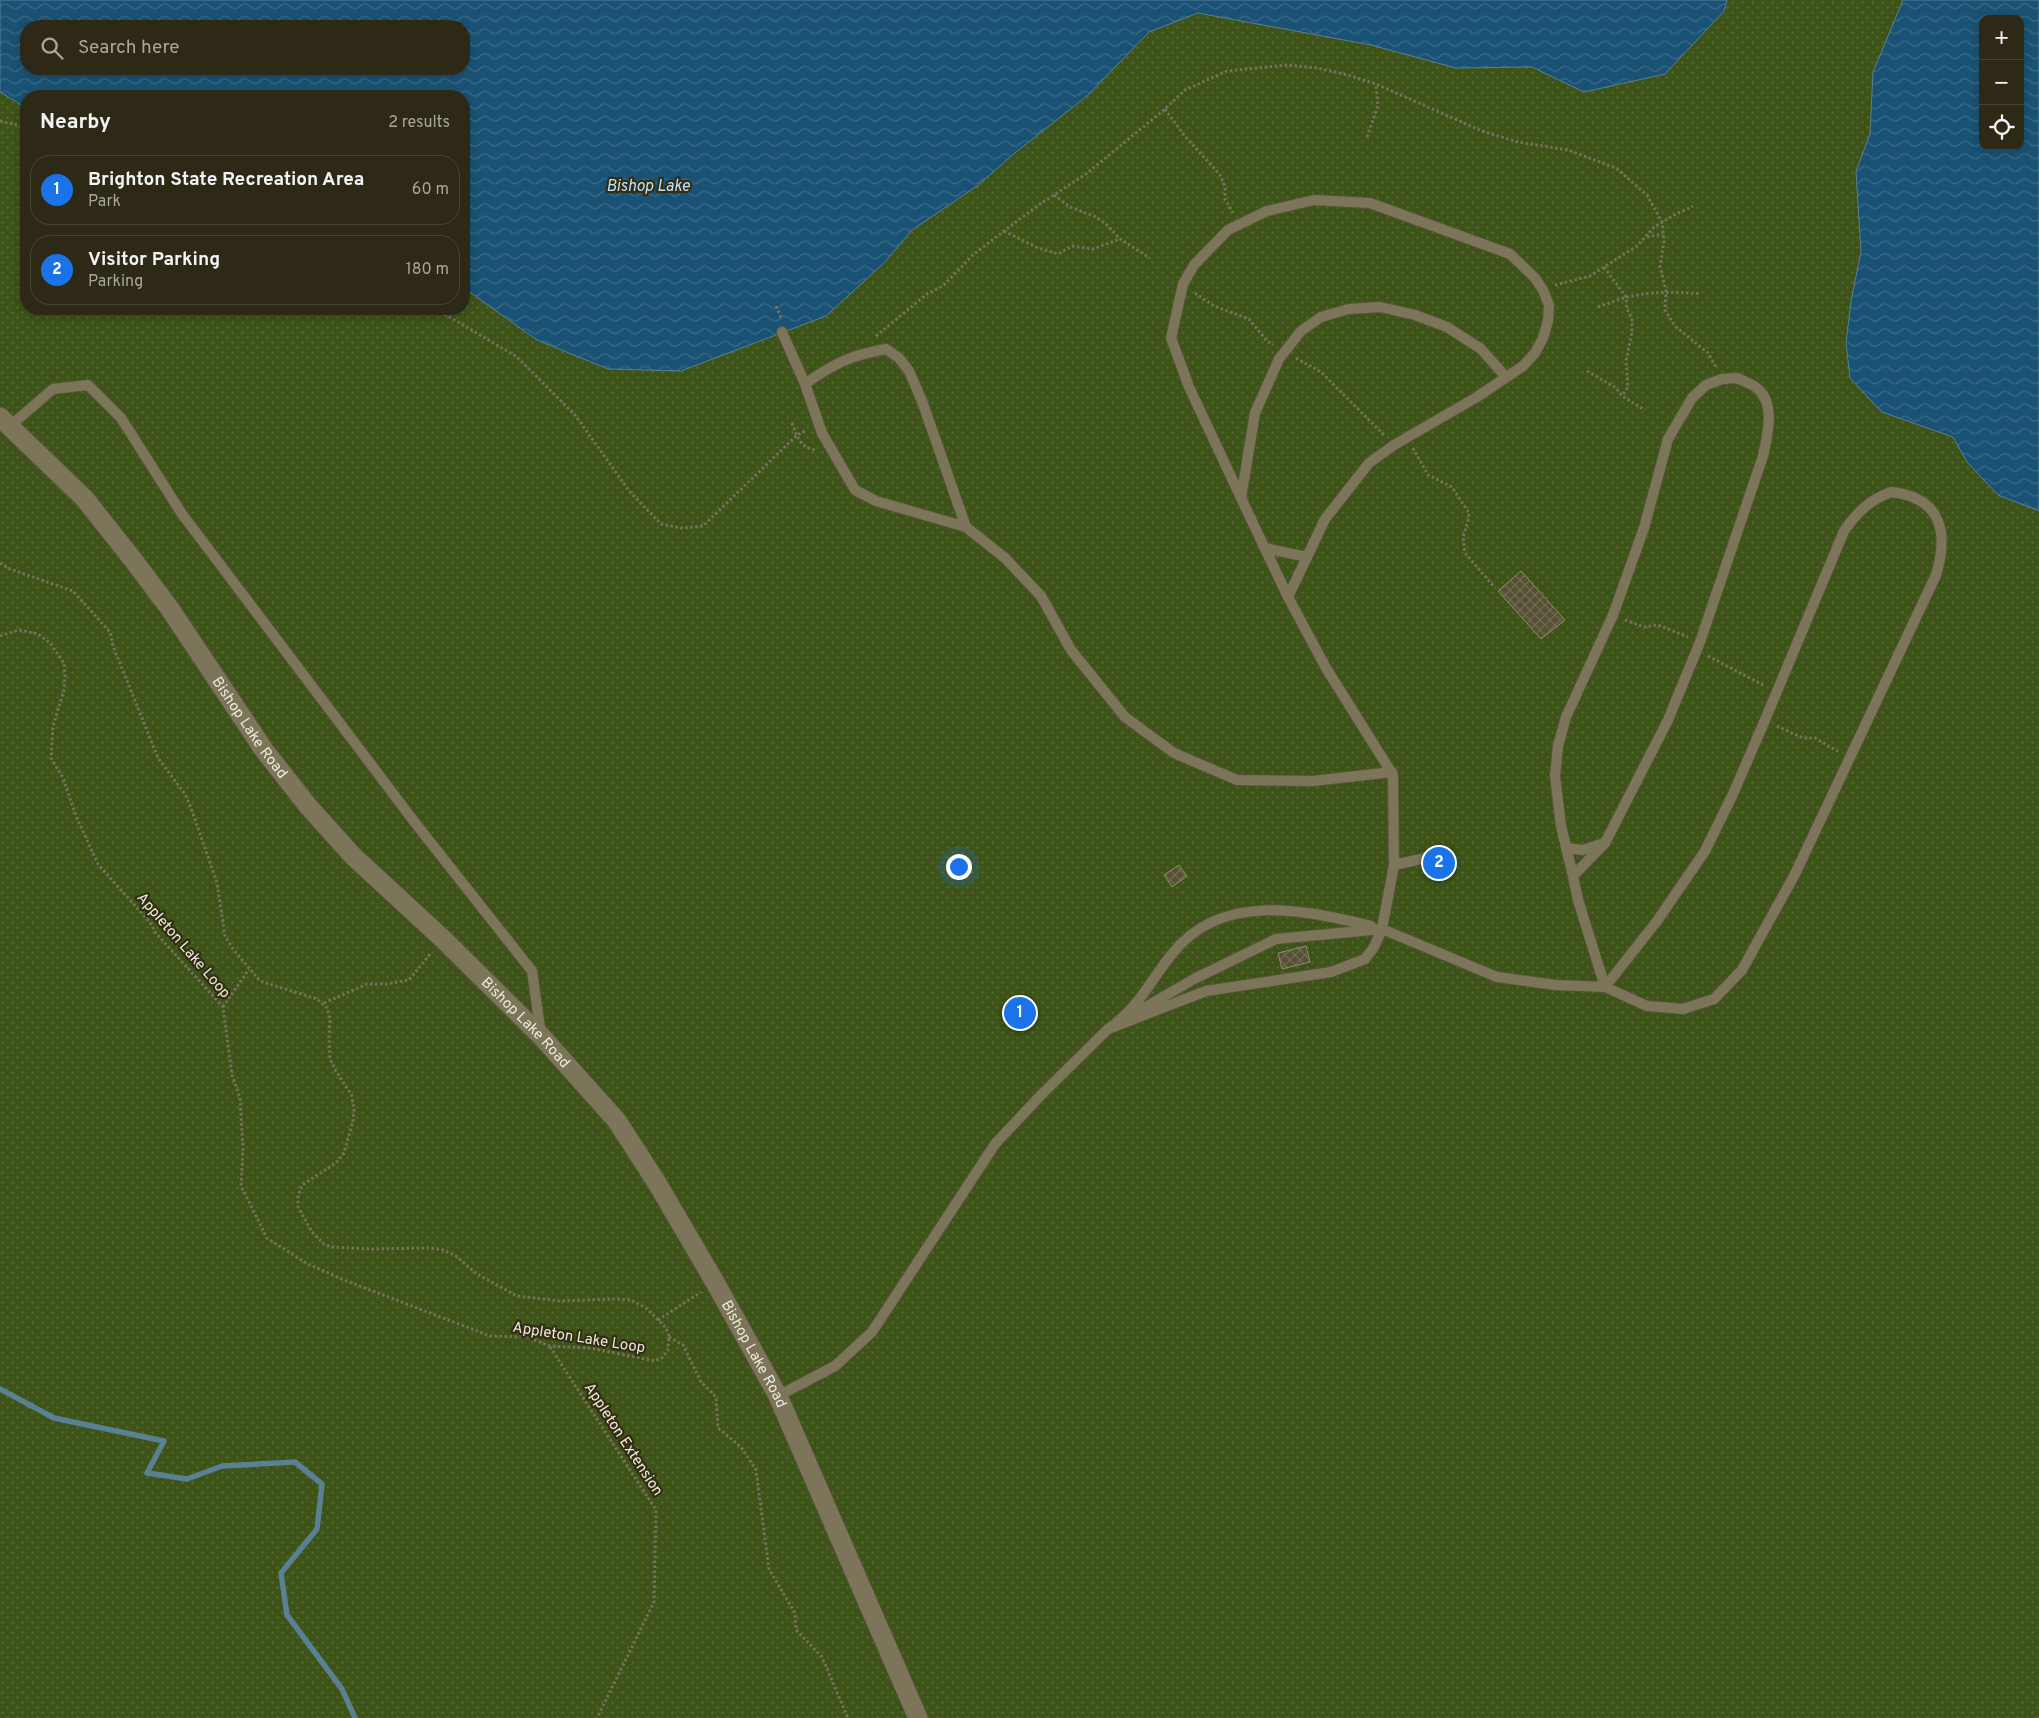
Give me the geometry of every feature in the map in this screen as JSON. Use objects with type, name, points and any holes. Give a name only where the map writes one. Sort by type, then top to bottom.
[{"type":"street","name":"Bishop Lake Road","points":[[5,422],[84,499],[134,561],[170,609],[264,750],[308,806],[353,856],[443,939],[542,1037],[617,1121],[716,1284],[778,1396],[918,1718]]},
{"type":"lane","points":[[1108,1028],[1206,991],[1331,972],[1365,959],[1374,948],[1382,929],[1394,865],[1392,772],[1326,668],[1288,597],[1189,386],[1171,338],[1182,284],[1194,265],[1228,230],[1267,211],[1314,200],[1370,202],[1510,254],[1535,278],[1543,290],[1549,305],[1548,321],[1543,338],[1535,353],[1523,366],[1477,397],[1394,445],[1369,463],[1325,519],[1288,597]]},
{"type":"lane","points":[[1241,498],[1255,413],[1284,351],[1301,331],[1321,317],[1349,310],[1380,307],[1415,315],[1447,327],[1482,349],[1506,376]]},
{"type":"lane","points":[[782,332],[822,433],[855,490],[876,501],[966,527],[1005,558],[1041,596],[1071,650],[1124,717],[1174,753],[1237,780],[1313,781],[1392,772]]},
{"type":"lane","points":[[804,384],[833,364],[863,353],[886,349],[899,358],[910,371],[922,401],[966,527]]},
{"type":"lane","points":[[1573,876],[1605,843],[1668,720],[1699,646],[1763,456],[1768,430],[1768,404],[1758,389],[1737,378],[1722,379],[1706,385],[1692,398],[1668,439],[1644,528],[1613,615],[1566,717],[1558,746],[1555,776],[1561,826],[1578,900],[1604,987]]},
{"type":"lane","points":[[5,422],[53,389],[88,385],[121,418],[182,514],[416,824],[532,971],[542,1037]]},
{"type":"lane","points":[[778,1396],[835,1366],[872,1332],[996,1144],[1042,1094],[1108,1028],[1128,1013],[1142,998],[1171,954],[1184,940],[1199,929],[1236,912],[1278,910],[1330,916],[1382,929],[1497,977],[1556,985],[1604,987],[1647,1006],[1683,1009],[1714,998],[1737,975],[1750,957],[1795,874],[1938,569],[1941,538],[1939,524],[1926,503],[1909,494],[1891,492],[1876,498],[1864,507],[1844,531],[1733,794],[1704,851],[1657,921],[1604,987]]},
{"type":"lane","points":[[1265,548],[1307,557]]},
{"type":"lane","points":[[1566,848],[1583,850],[1605,843]]},
{"type":"lane","points":[[1394,865],[1444,854]]},
{"type":"lane","points":[[1108,1028],[1194,979],[1276,939],[1382,929]]},
{"type":"path","points":[[1367,137],[1378,106],[1376,84]]},
{"type":"path","points":[[1165,109],[1189,141],[1220,175],[1225,187],[1225,199],[1241,223]]},
{"type":"path","points":[[0,121],[20,126]]},
{"type":"path","points":[[1054,195],[1070,207],[1096,217],[1106,224],[1120,239],[1150,258]]},
{"type":"path","points":[[1543,290],[1590,276],[1638,246],[1654,228],[1693,206]]},
{"type":"path","points":[[1004,231],[1038,248],[1058,254],[1072,246],[1093,249],[1120,239]]},
{"type":"path","points":[[1647,237],[1663,234]]},
{"type":"path","points":[[1604,267],[1626,297],[1632,318],[1632,332],[1626,361],[1628,387],[1622,396]]},
{"type":"path","points":[[1598,307],[1626,297],[1666,291],[1701,294]]},
{"type":"path","points":[[446,315],[517,357],[575,415],[630,492],[661,524],[681,528],[703,526],[797,435],[819,424]]},
{"type":"path","points":[[1587,372],[1616,388],[1622,396],[1645,410]]},
{"type":"path","points":[[792,423],[801,444],[806,448],[821,450]]},
{"type":"path","points":[[1407,438],[1428,475],[1452,486],[1469,513],[1463,537],[1465,553],[1495,588]]},
{"type":"path","points":[[0,563],[10,569],[73,591],[110,632],[113,646],[158,758],[185,794],[217,884],[225,936],[232,950],[260,981],[317,999],[324,1003],[367,984],[386,984],[409,980],[443,939]]},
{"type":"path","points":[[1613,615],[1644,627],[1658,625],[1699,646],[1776,692]]},
{"type":"path","name":"Appleton Lake Loop","points":[[0,636],[19,630],[38,634],[50,643],[64,663],[66,676],[64,690],[53,726],[51,758],[63,778],[76,816],[98,864],[151,924],[155,932],[223,1007],[232,1075],[240,1098],[243,1149],[241,1186],[267,1238],[306,1263],[396,1301],[490,1336],[527,1337],[550,1346],[590,1348],[656,1361],[663,1357],[668,1350],[669,1337],[666,1328],[646,1308],[631,1300],[560,1301],[538,1300],[517,1296],[476,1274],[456,1256],[443,1250],[430,1248],[332,1248],[324,1244],[312,1232],[298,1207],[298,1196],[302,1186],[336,1163],[344,1153],[353,1121],[354,1110],[352,1096],[330,1059],[330,1018],[324,1003]]},
{"type":"path","points":[[1765,720],[1803,738],[1815,738],[1851,758]]},
{"type":"path","points":[[223,1007],[249,968]]},
{"type":"path","points":[[658,1320],[716,1284]]},
{"type":"path","points":[[669,1337],[683,1345],[701,1382],[716,1397],[718,1428],[741,1448],[756,1470],[769,1569],[795,1613],[796,1630],[822,1657],[848,1718]]},
{"type":"path","name":"Appleton Extension","points":[[550,1346],[656,1510],[654,1602],[597,1718]]},
{"type":"green space","points":[[0,0],[2039,0],[2039,1718],[0,1718]]},
{"type":"water","name":"Bishop Lake","points":[[0,0],[1727,0],[1724,11],[1665,74],[1584,92],[1532,67],[1456,68],[1371,45],[1198,13],[1149,32],[1087,96],[1016,152],[977,186],[912,230],[885,262],[826,316],[681,371],[608,369],[537,340],[470,292],[470,90],[20,90],[20,104],[0,92]]},
{"type":"water","points":[[1903,0],[2039,0],[2039,511],[1998,495],[1967,462],[1953,437],[1882,412],[1850,378],[1846,343],[1851,301],[1861,252],[1856,171],[1870,134],[1873,72]]},
{"type":"building","points":[[1521,571],[1565,620],[1541,639],[1498,591]]},
{"type":"building","points":[[1179,865],[1187,876],[1172,887],[1164,875]]},
{"type":"building","points":[[1306,946],[1310,962],[1282,969],[1278,953]]},
{"type":"waterway","points":[[0,1389],[54,1418],[164,1441],[147,1473],[187,1479],[222,1466],[295,1462],[322,1484],[317,1529],[281,1573],[287,1615],[342,1689],[355,1718]]},
{"type":"place","name":"Visitor Parking","points":[[1439,863]]},
{"type":"place","name":"Brighton State Recreation Area","points":[[1020,1013]]}]
